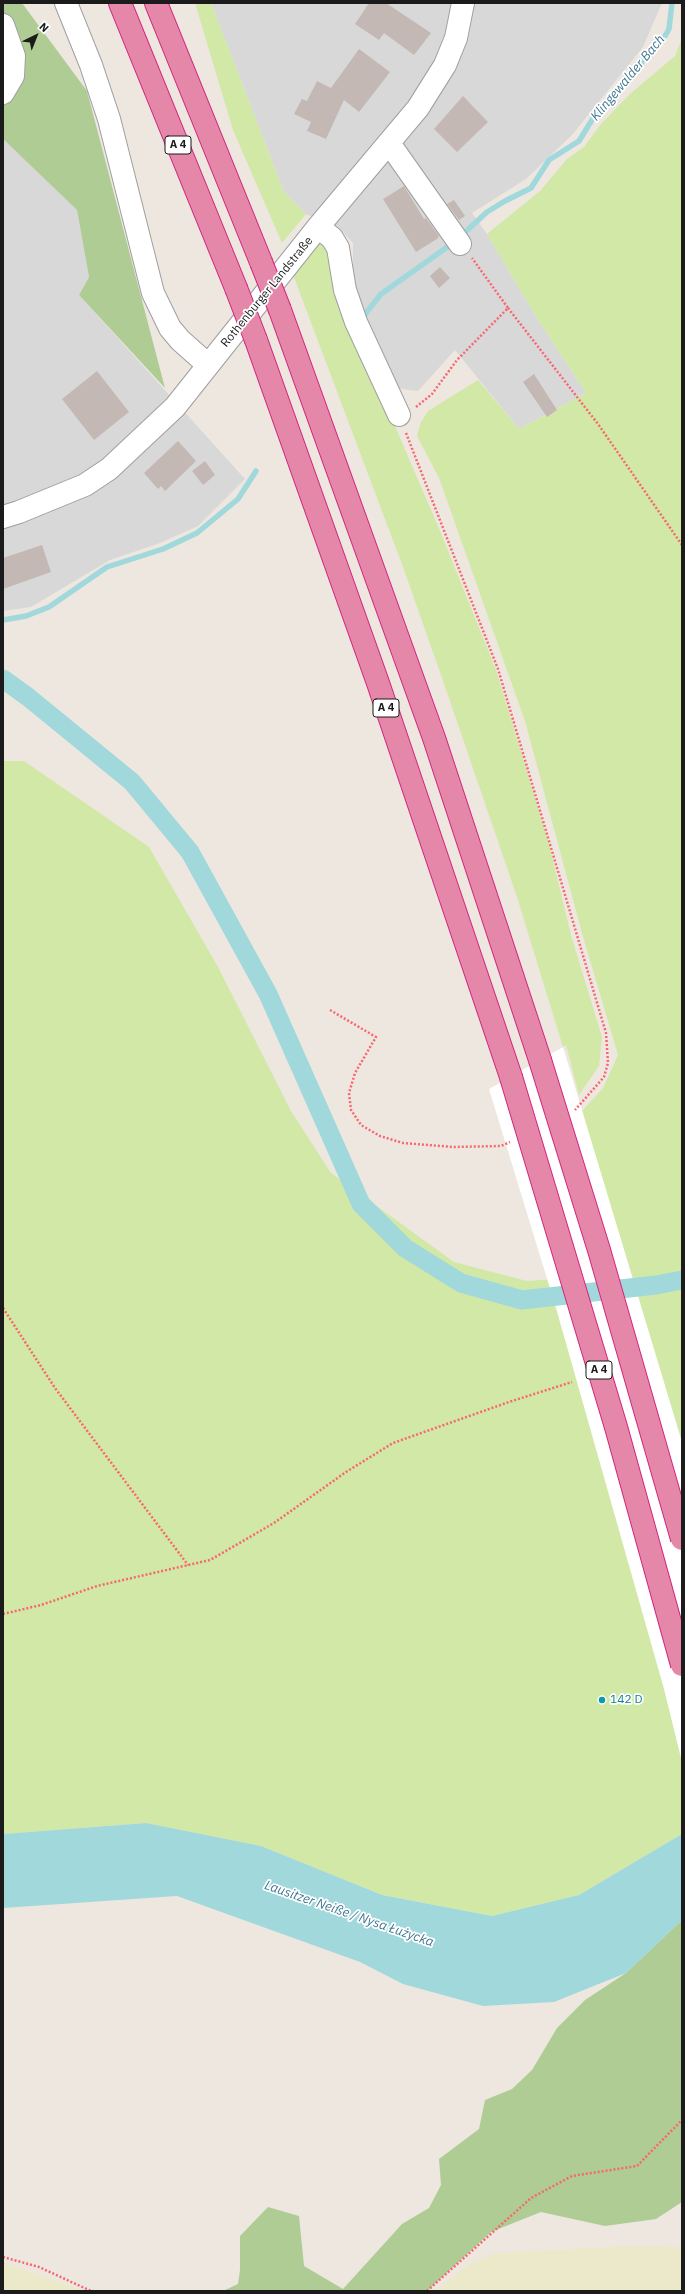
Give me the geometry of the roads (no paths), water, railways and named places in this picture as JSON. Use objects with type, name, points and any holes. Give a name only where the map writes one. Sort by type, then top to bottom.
[{"type":"highway","name":"A 4","points":[[120,3],[256,340],[380,690],[510,1077],[605,1389],[682,1664]]},
{"type":"highway","points":[[156,3],[280,310],[425,710],[540,1060],[594,1235],[682,1539]]},
{"type":"street","points":[[66,3],[91,65],[109,119],[153,293],[170,328],[180,340],[208,365]]},
{"type":"street","name":"Rothenburger Landstraße","points":[[3,517],[19,512],[84,485],[109,469],[175,407],[318,228],[418,108],[444,65],[456,38],[463,3]]},
{"type":"street","points":[[3,24],[14,56],[13,76],[3,93]]},
{"type":"street","points":[[389,143],[460,244]]},
{"type":"street","points":[[318,228],[332,238],[338,248],[345,290],[356,322],[399,415]]},
{"type":"water","name":"Lausitzer Neiße / Nysa Łużycka","points":[[146,1823],[261,1846],[382,1895],[492,1916],[579,1895],[682,1834],[682,1920],[626,1973],[554,2002],[483,2006],[403,1984],[360,1962],[177,1896],[3,1908],[3,1834]]},
{"type":"waterway","name":"Klingewalder Bach","points":[[461,236],[487,212],[531,188],[549,160],[579,141],[595,115],[665,36],[669,29],[672,3]]},
{"type":"waterway","name":"Klingewalder Bach","points":[[362,318],[381,294],[453,243]]},
{"type":"waterway","name":"Klingewalder Bach","points":[[3,620],[26,616],[49,607],[107,567],[163,549],[197,533],[238,499],[256,471]]},
{"type":"waterway","points":[[3,679],[28,697],[132,782],[190,852],[268,994],[361,1204],[405,1248],[461,1283],[522,1300],[656,1285],[682,1280]]},
{"type":"place","name":"142 D","points":[[602,1700]]}]
